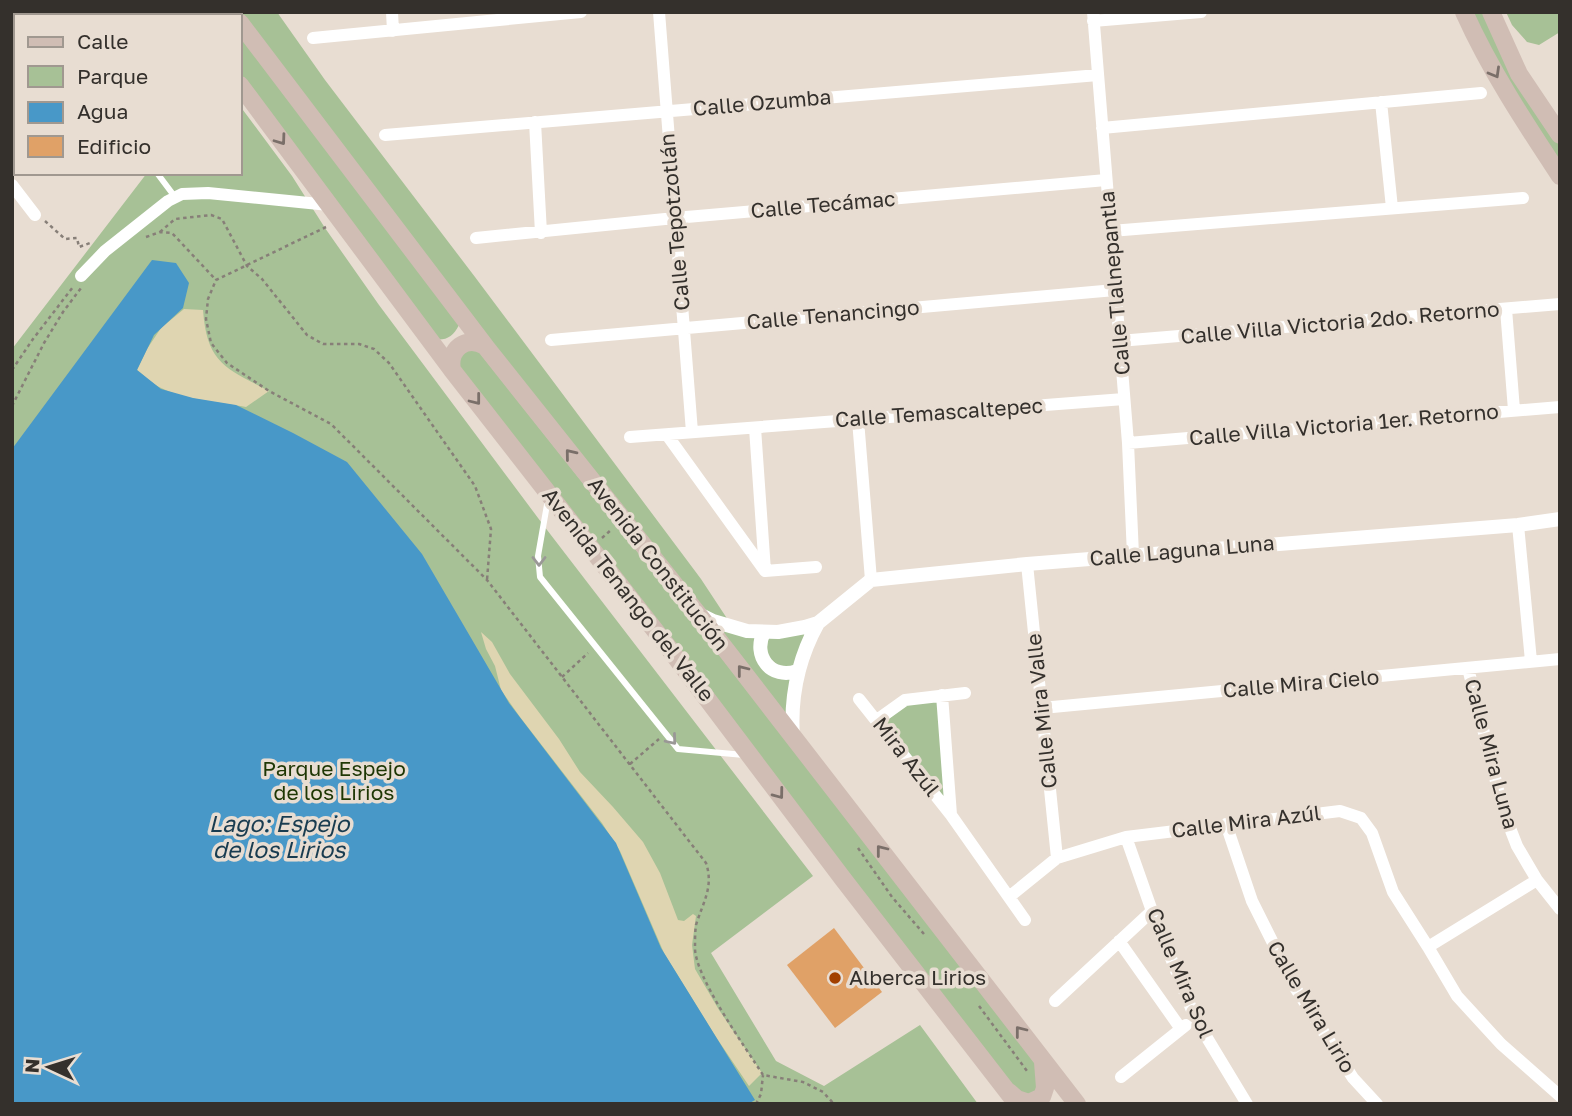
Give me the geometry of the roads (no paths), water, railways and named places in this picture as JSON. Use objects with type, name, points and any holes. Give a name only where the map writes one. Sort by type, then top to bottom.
[{"type":"main road","points":[[1464,12],[1478,45],[1560,176]]},
{"type":"main road","points":[[1491,12],[1519,74],[1560,135]]},
{"type":"main road","name":"Avenida Constitución","points":[[242,26],[485,346],[698,614],[1077,1104]]},
{"type":"main road","name":"Avenida Tenango del Valle","points":[[242,88],[452,370],[591,547],[1011,1097]]},
{"type":"main road","points":[[428,338],[438,342],[449,340],[460,326],[459,312]]},
{"type":"main road","points":[[452,370],[451,359],[456,348],[473,342],[485,346]]},
{"type":"main road","points":[[1011,1097],[1029,1103],[1042,1097],[1045,1088],[1042,1060]]},
{"type":"street","points":[[392,12],[393,30]]},
{"type":"street","points":[[313,38],[581,12]]},
{"type":"street","name":"Calle Tepotzotlán","points":[[659,12],[692,432]]},
{"type":"street","points":[[1093,17],[1202,12]]},
{"type":"street","name":"Calle Tlalnepantla","points":[[1093,17],[1128,443],[1133,555]]},
{"type":"street","name":"Calle Ozumba","points":[[385,135],[1098,75]]},
{"type":"street","points":[[1102,128],[1481,93]]},
{"type":"street","points":[[1381,103],[1392,208]]},
{"type":"street","points":[[535,122],[541,233]]},
{"type":"street","name":"Calle Tecámac","points":[[475,238],[1106,180]]},
{"type":"street","points":[[12,185],[35,215]]},
{"type":"street","points":[[84,277],[105,251],[168,201],[182,194],[208,193],[334,211]]},
{"type":"street","points":[[1111,231],[1522,198]]},
{"type":"street","name":"Calle Tenancingo","points":[[551,340],[1115,290]]},
{"type":"street","name":"Calle Villa Victoria 2do. Retorno","points":[[1119,341],[1560,304]]},
{"type":"street","points":[[1506,309],[1514,410]]},
{"type":"street","name":"Calle Temascaltepec","points":[[630,437],[1124,399]]},
{"type":"street","name":"Calle Villa Victoria 1er. Retorno","points":[[1128,443],[1560,407]]},
{"type":"street","points":[[698,614],[730,627],[764,632],[792,630],[818,623],[872,580],[858,420]]},
{"type":"street","points":[[755,428],[765,571]]},
{"type":"street","points":[[667,435],[765,571]]},
{"type":"street","name":"Calle Laguna Luna","points":[[872,580],[1027,564],[1518,525],[1560,519]]},
{"type":"street","points":[[1518,525],[1531,661]]},
{"type":"street","name":"Calle Mira Valle","points":[[1027,564],[1058,858]]},
{"type":"street","points":[[765,571],[816,567]]},
{"type":"street","points":[[793,737],[792,704],[797,671],[818,623]]},
{"type":"street","points":[[764,632],[760,652],[766,664],[784,674],[797,671]]},
{"type":"street","name":"Calle Mira Cielo","points":[[1042,708],[1560,659]]},
{"type":"street","name":"Calle Mira Luna","points":[[1468,668],[1503,810],[1517,846],[1537,880],[1560,909]]},
{"type":"street","points":[[877,720],[905,700],[965,693]]},
{"type":"street","name":"Mira Azúl","points":[[942,695],[951,816]]},
{"type":"street","name":"Mira Azúl","points":[[859,699],[951,816],[1025,920]]},
{"type":"street","name":"Calle Mira Azúl","points":[[1009,897],[1058,858],[1126,837],[1340,811],[1361,818],[1372,833],[1393,892],[1457,996],[1501,1044],[1560,1096]]},
{"type":"street","name":"Calle Mira Lirio","points":[[1226,824],[1252,901],[1296,989],[1353,1078],[1377,1104]]},
{"type":"street","name":"Calle Mira Sol","points":[[1126,837],[1195,1018],[1247,1104]]},
{"type":"street","points":[[1428,947],[1537,880]]},
{"type":"street","points":[[1055,1001],[1152,911]]},
{"type":"street","points":[[1119,941],[1181,1029]]},
{"type":"street","points":[[1121,1077],[1195,1018]]},
{"type":"lane","points":[[158,175],[175,197]]},
{"type":"lane","points":[[549,493],[538,556],[540,577],[678,749],[750,755]]},
{"type":"water","name":"Lago: Espejo de los Lirios","points":[[152,260],[176,263],[189,283],[183,308],[154,335],[137,370],[161,389],[193,398],[236,405],[347,462],[422,554],[509,703],[616,843],[661,948],[755,1100],[748,1104],[12,1104],[12,449]]},
{"type":"place","name":"Alberca Lirios","points":[[835,978]]},
{"type":"park label","name":"Parque Espejo de los Lirios","points":[[334,781]]}]
